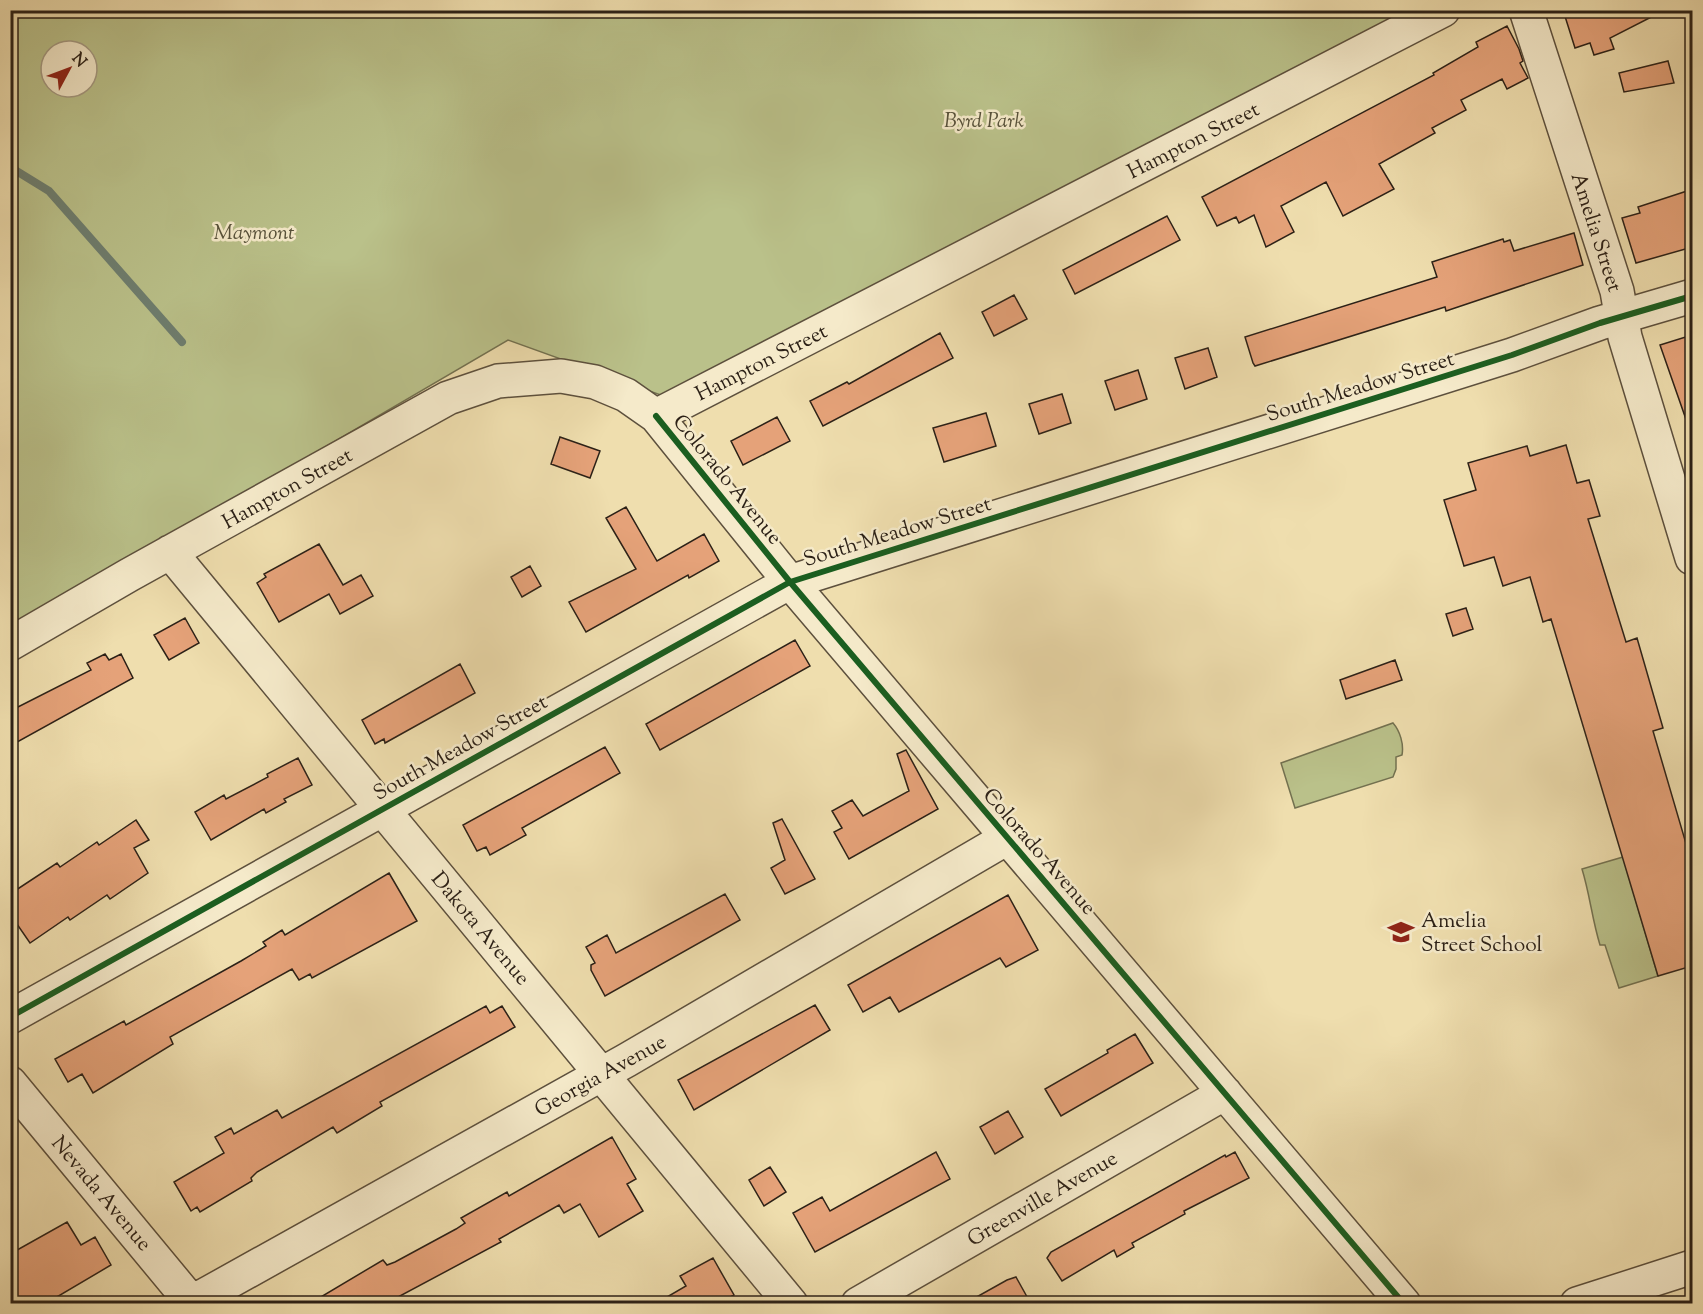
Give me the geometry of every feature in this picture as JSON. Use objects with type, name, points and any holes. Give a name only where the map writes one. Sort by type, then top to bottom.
[{"type":"street","name":"Hampton Street","points":[[10,644],[170,552],[448,398],[498,381],[537,376],[583,380],[626,395],[656,416],[1443,10]]},
{"type":"street","name":"Amelia Street","points":[[1526,10],[1617,291],[1625,337],[1692,558]]},
{"type":"street","name":"South Meadow Street","points":[[10,1017],[790,582],[1502,359],[1622,317],[1692,296]]},
{"type":"street","name":"Colorado Avenue","points":[[656,416],[790,582],[1404,1304]]},
{"type":"street","name":"Dakota Avenue","points":[[170,552],[791,1304]]},
{"type":"street","name":"Georgia Avenue","points":[[191,1303],[602,1074],[1007,838]]},
{"type":"street","name":"Nevada Avenue","points":[[10,1083],[191,1303]]},
{"type":"street","name":"Greenville Avenue","points":[[858,1304],[1225,1093]]},
{"type":"street","points":[[1577,1304],[1692,1267]]},
{"type":"green space","name":"Maymont","points":[[10,11],[1430,11],[680,402],[508,340],[11,631]]},
{"type":"green space","points":[[1393,723],[1401,738],[1402,755],[1396,757],[1393,777],[1295,808],[1281,763]]},
{"type":"green space","points":[[1623,857],[1658,976],[1619,988],[1605,945],[1600,945],[1582,869]]},
{"type":"building","points":[[1563,10],[1665,10],[1610,38],[1614,49],[1594,55],[1590,43],[1575,48]]},
{"type":"building","points":[[1507,26],[1519,49],[1523,61],[1520,63],[1528,78],[1507,89],[1502,79],[1461,100],[1466,110],[1432,128],[1435,133],[1379,164],[1394,189],[1343,216],[1326,182],[1281,206],[1294,232],[1266,247],[1254,215],[1239,223],[1236,217],[1217,226],[1202,197],[1434,75],[1433,73],[1478,47],[1476,42]]},
{"type":"building","points":[[1668,61],[1674,83],[1624,92],[1619,73]]},
{"type":"building","points":[[1687,191],[1692,209],[1692,240],[1687,241],[1689,248],[1636,263],[1622,218],[1640,213],[1638,207]]},
{"type":"building","points":[[1167,216],[1180,240],[1075,294],[1063,270]]},
{"type":"building","points":[[1574,233],[1583,265],[1446,311],[1445,307],[1255,366],[1253,363],[1245,337],[1437,277],[1432,262],[1503,239],[1504,242],[1510,240],[1514,251]]},
{"type":"building","points":[[1014,295],[1027,319],[994,336],[982,312]]},
{"type":"building","points":[[940,333],[953,358],[823,426],[810,401],[847,382],[849,384]]},
{"type":"building","points":[[1692,335],[1692,424],[1688,425],[1660,345]]},
{"type":"building","points":[[1208,348],[1217,377],[1185,389],[1175,358]]},
{"type":"building","points":[[1138,370],[1147,399],[1115,410],[1105,381]]},
{"type":"building","points":[[1062,394],[1071,423],[1039,434],[1029,404]]},
{"type":"building","points":[[986,413],[996,446],[944,462],[933,428]]},
{"type":"building","points":[[777,417],[790,441],[743,465],[731,441]]},
{"type":"building","points":[[560,437],[600,451],[590,478],[551,464]]},
{"type":"building","points":[[1566,445],[1577,483],[1589,480],[1600,516],[1588,519],[1626,642],[1637,638],[1663,728],[1653,731],[1692,864],[1692,966],[1658,976],[1551,619],[1543,622],[1530,577],[1503,586],[1494,557],[1464,566],[1444,500],[1476,490],[1468,463],[1527,446],[1530,456]]},
{"type":"building","points":[[626,507],[657,561],[704,534],[719,561],[689,578],[688,575],[586,632],[569,602],[636,569],[606,518]]},
{"type":"building","points":[[319,544],[343,585],[361,575],[373,596],[340,614],[329,594],[279,622],[257,583],[266,577],[264,574]]},
{"type":"building","points":[[530,566],[541,586],[522,597],[511,577]]},
{"type":"building","points":[[1466,608],[1473,629],[1453,636],[1446,614]]},
{"type":"building","points":[[185,618],[199,643],[169,660],[154,635]]},
{"type":"building","points":[[795,640],[810,666],[660,750],[646,724]]},
{"type":"building","points":[[105,654],[109,660],[121,654],[133,678],[10,746],[10,711],[91,670],[87,663]]},
{"type":"building","points":[[1395,660],[1402,680],[1346,699],[1340,680]]},
{"type":"building","points":[[460,664],[475,693],[385,743],[384,739],[375,744],[362,720]]},
{"type":"building","points":[[605,747],[620,773],[522,828],[526,835],[490,855],[486,847],[477,851],[463,825]]},
{"type":"building","points":[[906,750],[938,809],[849,859],[834,832],[842,828],[832,811],[852,800],[863,816],[909,791],[897,754]]},
{"type":"building","points":[[298,758],[312,785],[284,799],[286,802],[266,813],[264,809],[211,840],[195,812],[224,795],[226,799],[268,777],[267,774]]},
{"type":"building","points":[[782,819],[815,879],[785,894],[771,868],[785,860],[773,823]]},
{"type":"building","points":[[136,820],[149,840],[134,848],[148,873],[110,899],[107,895],[70,920],[68,917],[30,943],[10,914],[10,894],[57,863],[60,867],[97,842],[99,845]]},
{"type":"building","points":[[389,873],[417,921],[312,978],[310,974],[299,980],[292,969],[170,1037],[173,1044],[93,1093],[82,1074],[68,1082],[55,1059],[124,1021],[126,1025],[241,961],[266,946],[263,942],[282,930],[285,935]]},
{"type":"building","points":[[725,894],[740,920],[605,996],[591,970],[591,965],[595,963],[586,947],[607,935],[616,953]]},
{"type":"building","points":[[1008,895],[1038,950],[1006,967],[1000,958],[899,1012],[890,997],[863,1012],[848,985]]},
{"type":"building","points":[[815,1005],[830,1030],[694,1110],[678,1080]]},
{"type":"building","points":[[486,1006],[490,1013],[502,1006],[515,1027],[380,1102],[382,1106],[337,1133],[333,1127],[257,1172],[251,1178],[252,1181],[200,1212],[197,1207],[191,1211],[174,1182],[224,1153],[215,1137],[231,1128],[234,1134],[277,1110],[282,1118]]},
{"type":"building","points":[[1135,1034],[1153,1063],[1061,1116],[1045,1089],[1108,1053],[1107,1050]]},
{"type":"building","points":[[1008,1111],[1023,1137],[995,1154],[980,1127]]},
{"type":"building","points":[[612,1137],[636,1179],[627,1184],[643,1211],[599,1237],[580,1204],[564,1213],[559,1205],[499,1239],[501,1242],[385,1304],[309,1304],[383,1260],[387,1265],[395,1262],[456,1229],[465,1223],[461,1218],[507,1192],[509,1196]]},
{"type":"building","points":[[936,1152],[950,1179],[815,1252],[793,1213],[822,1197],[830,1211]]},
{"type":"building","points":[[1235,1152],[1249,1178],[1184,1211],[1185,1214],[1132,1243],[1134,1247],[1117,1257],[1114,1250],[1062,1281],[1047,1258],[1051,1252],[1225,1155],[1226,1157]]},
{"type":"building","points":[[770,1167],[786,1192],[764,1206],[749,1180]]},
{"type":"building","points":[[67,1222],[81,1245],[95,1237],[111,1265],[45,1304],[10,1304],[10,1254]]},
{"type":"building","points":[[713,1258],[734,1295],[717,1304],[655,1304],[686,1286],[680,1276]]},
{"type":"building","points":[[1016,1277],[1031,1304],[964,1304],[1007,1280]]},
{"type":"waterway","points":[[10,167],[49,191],[182,342]]},
{"type":"cycle path","points":[[10,1017],[790,582],[1512,355],[1600,323],[1692,296]]},
{"type":"cycle path","points":[[656,416],[790,582],[1404,1304]]},
{"type":"place","name":"Amelia Street School","points":[[1401,932]]},
{"type":"park label","name":"Byrd Park","points":[[984,120]]}]
